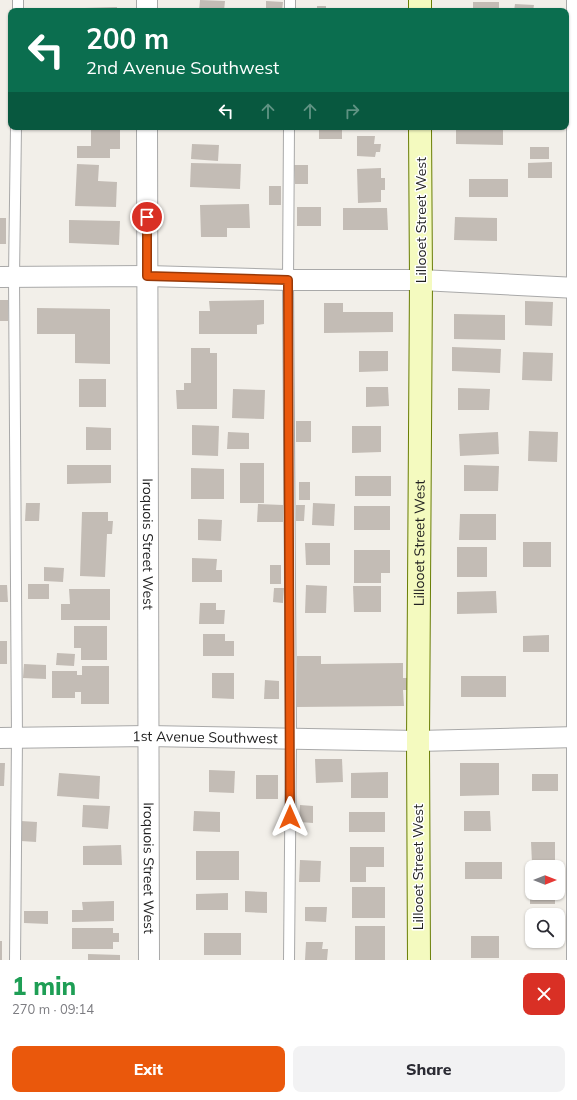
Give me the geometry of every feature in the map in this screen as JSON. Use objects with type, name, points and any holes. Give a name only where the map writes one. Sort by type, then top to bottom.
[{"type":"street","name":"Iroquois Street West","points":[[147,130],[149,960]]},
{"type":"street","name":"Lillooet Street West","points":[[419,960],[418,741],[421,280],[420,130]]},
{"type":"street","points":[[7,277],[147,276],[288,280],[421,280],[574,288]]},
{"type":"street","name":"1st Avenue Southwest","points":[[9,738],[148,736],[418,741],[575,737]]},
{"type":"lane","points":[[572,0],[575,737],[572,960]]},
{"type":"lane","points":[[15,960],[9,738],[7,277],[16,130]]},
{"type":"lane","points":[[289,130],[288,280],[291,738],[289,960]]},
{"type":"building","points":[[200,0],[225,1],[224,8],[199,8]]},
{"type":"building","points":[[266,1],[283,2],[282,8],[266,8]]},
{"type":"building","points":[[473,2],[499,2],[499,8],[473,8]]},
{"type":"building","points":[[515,4],[534,5],[534,8],[514,8]]},
{"type":"building","points":[[317,6],[326,6],[326,8],[317,8]]},
{"type":"building","points":[[117,7],[117,8],[85,8]]},
{"type":"building","points":[[91,130],[120,130],[120,149],[110,149],[110,158],[77,158],[77,146],[91,146]]},
{"type":"building","points":[[319,130],[342,130],[342,139],[319,139]]},
{"type":"building","points":[[456,130],[503,130],[503,145],[456,144]]},
{"type":"building","points":[[357,136],[375,136],[374,144],[381,144],[380,152],[376,152],[375,157],[357,156]]},
{"type":"building","points":[[192,144],[219,145],[218,161],[191,159]]},
{"type":"building","points":[[530,147],[549,147],[549,159],[530,159]]},
{"type":"building","points":[[552,162],[552,178],[528,178],[528,163]]},
{"type":"building","points":[[191,163],[241,164],[240,189],[190,187]]},
{"type":"building","points":[[77,164],[99,165],[98,181],[117,182],[116,207],[75,206]]},
{"type":"building","points":[[294,165],[308,165],[308,184],[295,184]]},
{"type":"building","points":[[381,168],[381,178],[385,178],[385,190],[381,190],[381,202],[358,203],[357,169]]},
{"type":"building","points":[[469,179],[508,179],[508,197],[469,197]]},
{"type":"building","points":[[269,186],[281,186],[281,205],[269,205]]},
{"type":"building","points":[[249,204],[250,228],[227,228],[227,237],[201,237],[200,205]]},
{"type":"building","points":[[297,207],[321,207],[321,226],[297,226]]},
{"type":"building","points":[[343,208],[387,208],[388,230],[343,230]]},
{"type":"building","points":[[455,217],[497,218],[497,241],[454,240]]},
{"type":"building","points":[[0,218],[6,218],[6,244],[0,244]]},
{"type":"building","points":[[69,220],[120,221],[119,245],[69,243]]},
{"type":"building","points":[[0,300],[8,300],[8,321],[0,321]]},
{"type":"building","points":[[264,300],[264,324],[257,325],[257,334],[199,334],[199,311],[210,311],[209,301]]},
{"type":"building","points":[[525,301],[553,302],[552,326],[525,325]]},
{"type":"building","points":[[324,303],[343,303],[343,312],[393,312],[393,332],[324,333]]},
{"type":"building","points":[[37,308],[110,309],[110,364],[75,363],[75,334],[37,334]]},
{"type":"building","points":[[454,314],[505,315],[505,340],[454,339]]},
{"type":"building","points":[[452,347],[501,349],[500,373],[452,371]]},
{"type":"building","points":[[191,348],[210,348],[210,353],[217,353],[217,409],[177,409],[176,390],[184,390],[184,383],[191,383]]},
{"type":"building","points":[[359,351],[388,351],[388,371],[359,372]]},
{"type":"building","points":[[523,352],[553,353],[552,381],[522,380]]},
{"type":"building","points":[[79,379],[106,379],[106,407],[79,407]]},
{"type":"building","points":[[366,387],[388,387],[389,406],[366,407]]},
{"type":"building","points":[[458,388],[490,389],[489,410],[458,410]]},
{"type":"building","points":[[233,389],[265,390],[264,419],[232,418]]},
{"type":"building","points":[[296,421],[311,421],[311,442],[296,442]]},
{"type":"building","points":[[192,425],[219,426],[218,456],[192,455]]},
{"type":"building","points":[[352,426],[381,426],[381,452],[352,453]]},
{"type":"building","points":[[86,427],[111,428],[111,450],[86,450]]},
{"type":"building","points":[[529,431],[558,432],[557,462],[528,461]]},
{"type":"building","points":[[228,432],[249,433],[249,449],[227,449]]},
{"type":"building","points":[[498,432],[499,454],[460,456],[459,434]]},
{"type":"building","points":[[240,463],[264,463],[264,503],[240,503]]},
{"type":"building","points":[[67,465],[111,465],[111,483],[67,484]]},
{"type":"building","points":[[464,465],[499,466],[498,491],[464,491]]},
{"type":"building","points":[[191,468],[224,469],[224,499],[191,499]]},
{"type":"building","points":[[355,476],[391,476],[391,496],[355,496]]},
{"type":"building","points":[[299,482],[310,482],[310,500],[299,500]]},
{"type":"building","points":[[26,503],[40,503],[39,521],[25,521]]},
{"type":"building","points":[[313,503],[335,504],[334,526],[312,525]]},
{"type":"building","points":[[258,504],[283,505],[283,522],[257,522]]},
{"type":"building","points":[[296,505],[305,505],[304,521],[296,521]]},
{"type":"building","points":[[354,506],[390,506],[390,530],[354,530]]},
{"type":"building","points":[[82,512],[108,512],[108,521],[113,521],[112,534],[107,534],[105,577],[80,576]]},
{"type":"building","points":[[460,514],[496,514],[496,540],[459,540]]},
{"type":"building","points":[[198,519],[222,520],[221,541],[198,540]]},
{"type":"building","points":[[523,542],[551,542],[551,567],[523,567]]},
{"type":"building","points":[[305,543],[330,543],[330,565],[306,565]]},
{"type":"building","points":[[457,547],[487,547],[487,577],[457,577]]},
{"type":"building","points":[[354,550],[390,550],[390,573],[381,573],[381,583],[354,583]]},
{"type":"building","points":[[192,558],[217,559],[216,570],[222,570],[222,582],[192,582]]},
{"type":"building","points":[[270,565],[281,565],[281,584],[270,584]]},
{"type":"building","points":[[44,567],[64,568],[63,582],[44,581]]},
{"type":"building","points":[[28,584],[49,584],[49,599],[28,599]]},
{"type":"building","points":[[0,585],[7,585],[8,602],[0,602]]},
{"type":"building","points":[[306,585],[327,586],[326,613],[305,613]]},
{"type":"building","points":[[353,586],[381,586],[381,612],[354,612]]},
{"type":"building","points":[[274,588],[284,588],[283,603],[273,602]]},
{"type":"building","points":[[69,589],[110,589],[110,620],[61,620],[61,604],[70,604]]},
{"type":"building","points":[[496,591],[497,613],[457,614],[457,592]]},
{"type":"building","points":[[200,603],[216,603],[216,610],[225,610],[224,624],[199,624]]},
{"type":"building","points":[[74,626],[107,626],[107,660],[81,660],[81,648],[74,648]]},
{"type":"building","points":[[203,634],[225,634],[225,641],[234,641],[234,656],[203,656]]},
{"type":"building","points":[[549,635],[549,652],[523,652],[523,636]]},
{"type":"building","points":[[0,641],[7,641],[7,664],[0,664]]},
{"type":"building","points":[[57,653],[75,654],[74,666],[56,665]]},
{"type":"building","points":[[297,656],[321,656],[321,664],[403,663],[403,678],[408,678],[408,690],[403,690],[404,706],[297,707]]},
{"type":"building","points":[[24,664],[46,665],[46,679],[23,678]]},
{"type":"building","points":[[82,666],[109,666],[109,704],[81,704],[81,692],[75,692],[75,698],[52,698],[52,671],[77,671],[77,675],[82,675]]},
{"type":"building","points":[[212,673],[234,673],[234,699],[212,698]]},
{"type":"building","points":[[461,676],[506,676],[506,697],[461,697]]},
{"type":"building","points":[[265,680],[279,681],[279,699],[264,699]]},
{"type":"building","points":[[315,759],[342,759],[343,782],[316,783]]},
{"type":"building","points":[[0,763],[5,763],[4,786],[0,786]]},
{"type":"building","points":[[460,763],[499,763],[499,795],[460,796]]},
{"type":"building","points":[[209,770],[235,771],[234,793],[209,792]]},
{"type":"building","points":[[388,772],[388,798],[351,798],[351,773]]},
{"type":"building","points":[[59,773],[100,776],[99,799],[57,796]]},
{"type":"building","points":[[532,774],[558,774],[558,791],[532,791]]},
{"type":"building","points":[[256,775],[278,775],[278,799],[256,799]]},
{"type":"building","points":[[83,805],[110,806],[108,829],[82,827]]},
{"type":"building","points":[[300,805],[313,806],[313,823],[299,822]]},
{"type":"building","points":[[194,811],[220,812],[220,832],[193,831]]},
{"type":"building","points":[[464,811],[490,811],[491,831],[464,831]]},
{"type":"building","points":[[349,812],[385,812],[385,832],[349,832]]},
{"type":"building","points":[[21,821],[37,822],[36,842],[21,841]]},
{"type":"building","points":[[531,842],[555,842],[555,860],[532,860]]},
{"type":"building","points":[[121,845],[122,865],[83,865],[83,846]]},
{"type":"building","points":[[350,847],[384,847],[384,867],[366,867],[366,882],[350,882]]},
{"type":"building","points":[[196,851],[239,851],[239,880],[196,880]]},
{"type":"building","points":[[300,860],[321,861],[320,882],[299,882]]},
{"type":"building","points":[[465,862],[502,862],[502,879],[465,879]]},
{"type":"building","points":[[352,887],[385,887],[385,918],[352,918]]},
{"type":"building","points":[[245,891],[267,892],[267,913],[245,912]]},
{"type":"building","points":[[228,893],[228,910],[196,910],[196,894]]},
{"type":"building","points":[[530,900],[555,900],[555,904],[530,904]]},
{"type":"building","points":[[114,901],[114,921],[72,922],[72,910],[83,910],[82,902]]},
{"type":"building","points":[[305,907],[327,907],[326,922],[305,921]]},
{"type":"building","points":[[24,911],[48,911],[48,924],[24,923]]},
{"type":"building","points":[[355,926],[385,926],[385,960],[355,960]]},
{"type":"building","points":[[72,928],[113,928],[113,933],[119,933],[119,942],[113,942],[113,949],[72,949]]},
{"type":"building","points":[[204,933],[241,933],[241,955],[204,955]]},
{"type":"building","points":[[471,936],[499,936],[499,958],[471,958]]},
{"type":"building","points":[[0,941],[2,941],[2,960],[0,960]]},
{"type":"building","points":[[306,942],[323,942],[322,949],[328,949],[327,960],[305,960]]},
{"type":"building","points":[[88,954],[120,955],[120,960],[88,960]]},
{"type":"route","points":[[147,217],[147,276],[288,280],[291,738],[290,817]]}]
